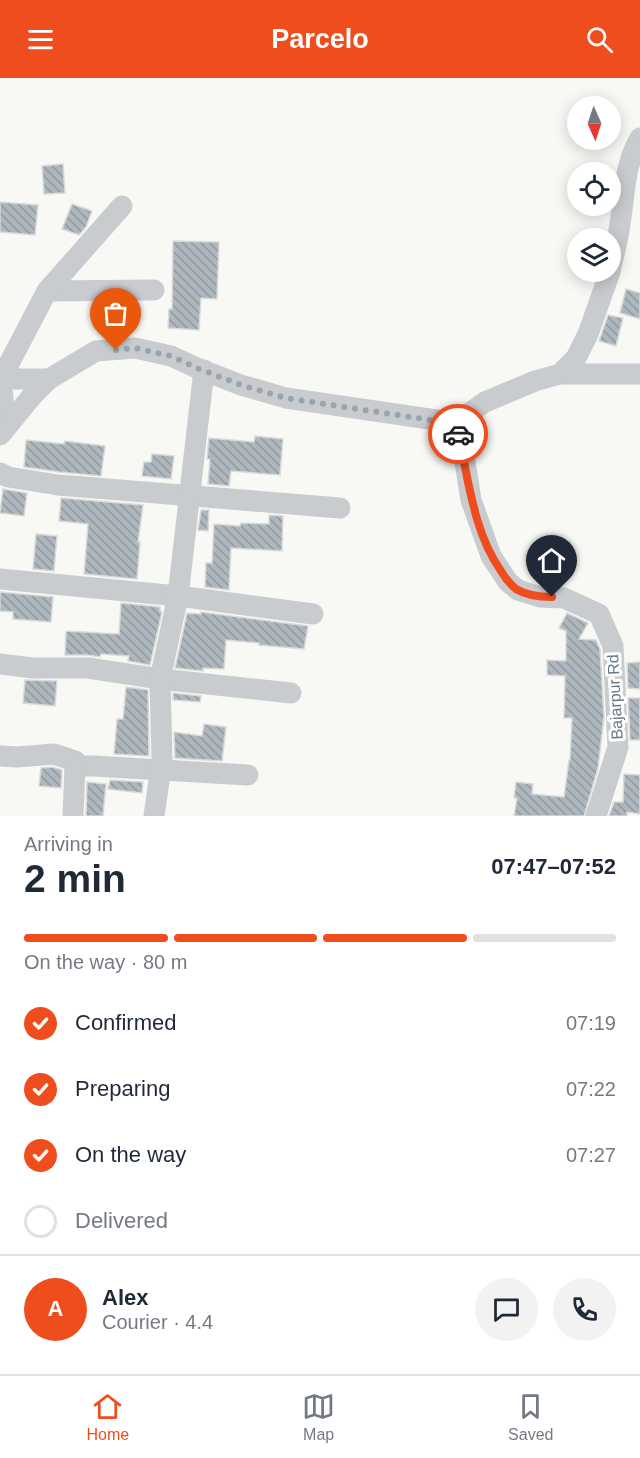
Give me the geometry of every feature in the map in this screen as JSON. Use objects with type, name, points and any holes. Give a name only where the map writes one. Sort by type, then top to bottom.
[{"type":"street","points":[[619,228],[632,152],[640,138]]},
{"type":"street","points":[[2,433],[1,377],[46,291],[122,206]]},
{"type":"street","points":[[560,374],[576,358],[588,334],[606,282]]},
{"type":"street","points":[[46,291],[154,290]]},
{"type":"street","points":[[2,433],[49,379],[96,351],[135,348],[171,356],[241,385],[286,398],[443,422],[451,426],[485,402],[536,381],[560,374],[640,374]]},
{"type":"street","points":[[154,816],[162,760],[160,679],[178,596],[204,370]]},
{"type":"street","points":[[1,377],[49,379]]},
{"type":"street","name":"Bajarpur Rd","points":[[451,426],[457,429],[471,500],[491,556],[508,582],[518,590],[540,597],[564,598],[599,614],[613,646],[618,747],[596,816]]},
{"type":"street","points":[[0,473],[8,477],[58,485],[340,508]]},
{"type":"street","points":[[0,579],[178,596],[313,614]]},
{"type":"street","points":[[0,664],[32,668],[88,668],[160,679],[291,693]]},
{"type":"street","points":[[0,756],[54,754],[75,761],[73,816]]},
{"type":"street","points":[[75,766],[248,775]]},
{"type":"building","points":[[63,164],[65,193],[44,194],[42,166]]},
{"type":"building","points":[[0,202],[38,205],[35,235],[0,232]]},
{"type":"building","points":[[72,204],[92,211],[86,227],[79,235],[62,229]]},
{"type":"building","points":[[173,241],[219,242],[217,299],[201,298],[199,330],[168,328],[169,309],[172,309]]},
{"type":"building","points":[[626,289],[640,293],[640,319],[620,313]]},
{"type":"building","points":[[608,315],[623,318],[616,346],[599,341]]},
{"type":"building","points":[[255,436],[283,439],[280,475],[231,471],[229,486],[208,484],[209,438],[254,442]]},
{"type":"building","points":[[26,440],[64,444],[65,441],[105,446],[101,476],[24,467]]},
{"type":"building","points":[[152,454],[174,456],[171,479],[142,476],[144,462],[151,462]]},
{"type":"building","points":[[3,489],[27,493],[24,516],[0,513]]},
{"type":"building","points":[[61,498],[143,505],[138,542],[140,542],[137,579],[84,574],[88,524],[59,521]]},
{"type":"building","points":[[201,510],[209,510],[208,531],[198,530]]},
{"type":"building","points":[[269,515],[283,516],[282,551],[231,548],[229,590],[205,587],[206,563],[212,563],[214,524],[240,526],[241,523],[269,524]]},
{"type":"building","points":[[36,534],[57,536],[54,571],[33,569]]},
{"type":"building","points":[[0,592],[53,597],[51,622],[13,619],[13,612],[0,611]]},
{"type":"building","points":[[121,603],[160,607],[162,612],[150,665],[128,661],[129,656],[65,655],[66,631],[119,634]]},
{"type":"building","points":[[201,612],[308,626],[304,649],[226,640],[224,669],[203,668],[203,671],[175,668],[187,613],[201,614]]},
{"type":"building","points":[[567,613],[588,623],[579,639],[596,640],[600,649],[604,717],[598,768],[584,816],[514,816],[517,798],[514,798],[516,782],[533,784],[532,794],[564,797],[570,760],[572,718],[564,718],[565,676],[547,675],[547,660],[566,661],[566,631],[559,628]]},
{"type":"building","points":[[640,662],[640,689],[628,688],[627,663]]},
{"type":"building","points":[[25,680],[57,681],[55,706],[23,703]]},
{"type":"building","points":[[126,687],[148,690],[149,756],[114,754],[117,719],[123,719]]},
{"type":"building","points":[[173,693],[201,696],[200,702],[173,700]]},
{"type":"building","points":[[628,698],[640,698],[640,740],[630,740]]},
{"type":"building","points":[[204,724],[226,727],[222,761],[175,758],[174,732],[202,736]]},
{"type":"building","points":[[52,767],[62,770],[61,788],[39,786],[41,768]]},
{"type":"building","points":[[624,774],[640,775],[640,814],[627,812],[627,816],[609,816],[614,802],[623,802]]},
{"type":"building","points":[[110,780],[143,782],[142,793],[108,789]]},
{"type":"building","points":[[87,782],[106,784],[103,816],[86,816]]},
{"type":"way so far","points":[[116,350],[135,348],[171,356],[241,385],[286,398],[443,422],[457,429],[458,434]]},
{"type":"route","points":[[458,434],[471,500],[491,556],[508,582],[518,590],[540,597],[552,597]]}]
